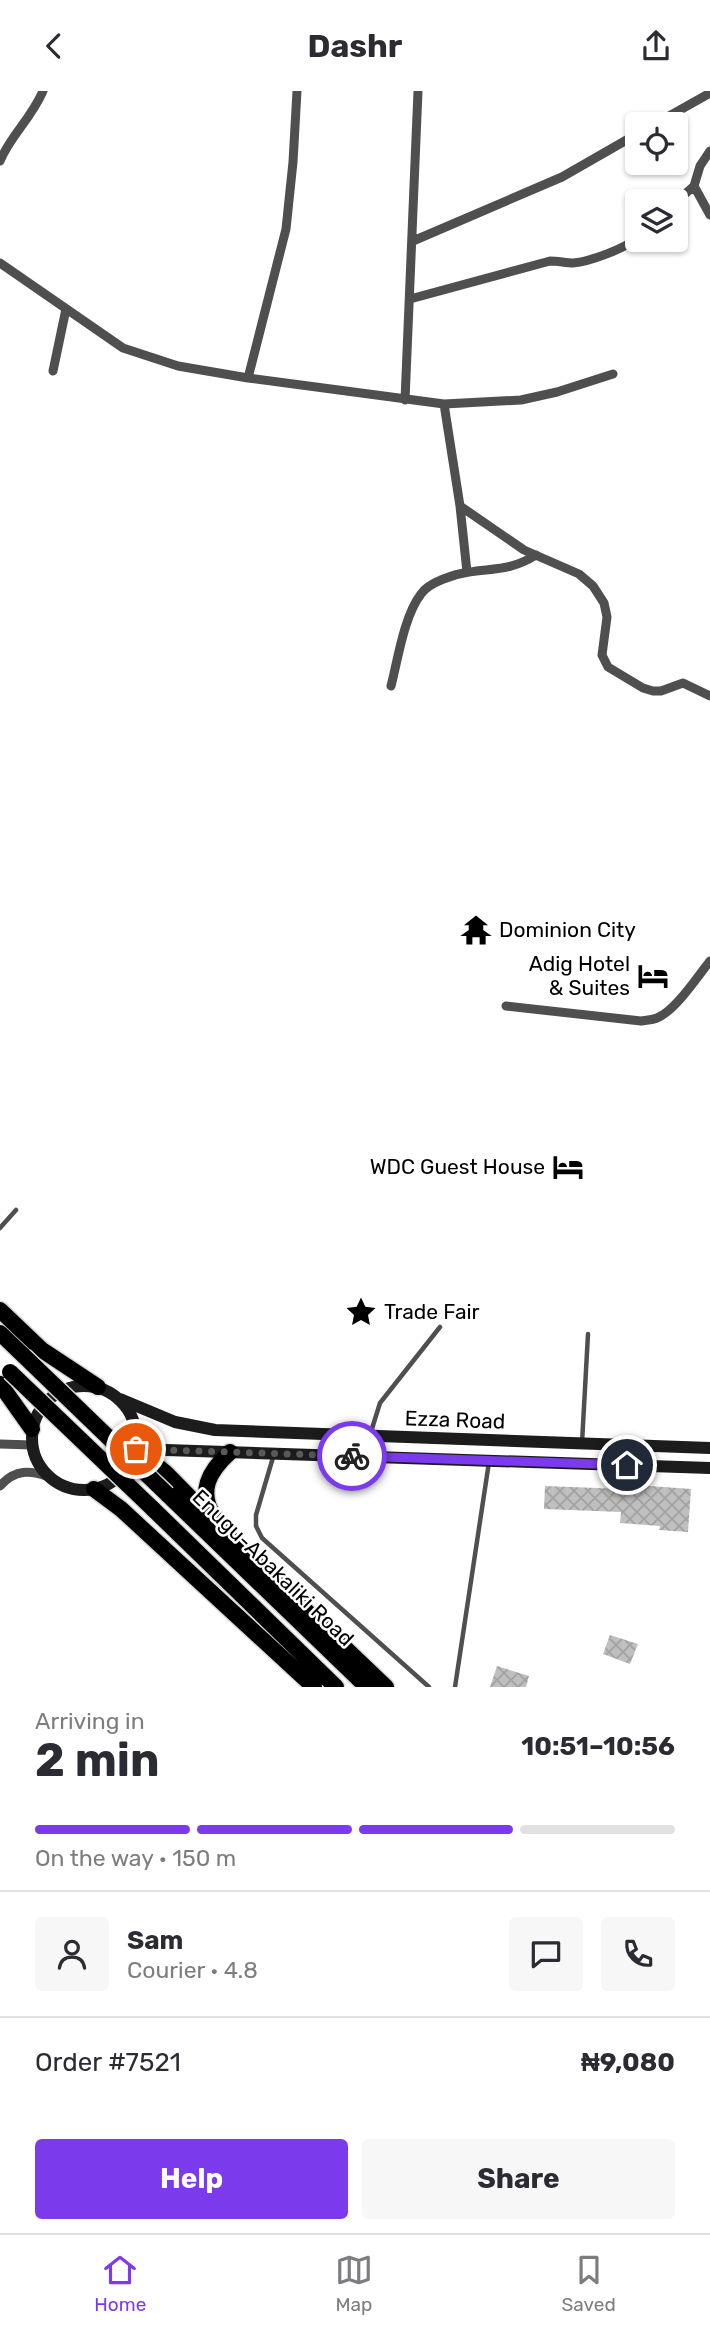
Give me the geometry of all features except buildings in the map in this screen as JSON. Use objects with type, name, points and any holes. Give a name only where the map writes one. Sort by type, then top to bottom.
[{"type":"highway","points":[[0,1310],[42,1349],[98,1387]]},
{"type":"highway","name":"Enugu-Abakaliki Road","points":[[0,1333],[366,1687]]},
{"type":"highway","points":[[3,1373],[32,1437]]},
{"type":"highway","points":[[3,1373],[152,1508],[336,1687]]},
{"type":"highway","points":[[136,1449],[166,1473],[386,1687]]},
{"type":"highway","points":[[230,1452],[214,1466],[206,1495],[208,1507],[232,1539]]},
{"type":"highway","points":[[94,1489],[131,1518],[314,1687]]},
{"type":"main road","points":[[77,1386],[98,1387],[120,1399],[133,1416],[137,1438],[136,1449],[128,1468],[113,1482],[94,1489],[78,1490],[63,1486],[49,1477],[35,1457],[32,1437],[37,1415],[45,1402],[56,1393],[77,1386]]},
{"type":"main road","name":"Ezza Road","points":[[120,1399],[175,1422],[215,1430],[710,1448]]},
{"type":"main road","name":"Ezza Road","points":[[136,1449],[710,1468]]},
{"type":"street","points":[[0,161],[6,148],[35,111],[43,91]]},
{"type":"street","points":[[248,378],[286,229],[297,91]]},
{"type":"street","points":[[405,400],[418,91]]},
{"type":"street","points":[[676,112],[710,93]]},
{"type":"street","points":[[413,240],[562,177],[625,141]]},
{"type":"street","points":[[688,191],[694,186],[700,166],[710,151]]},
{"type":"street","points":[[694,186],[710,215]]},
{"type":"street","points":[[410,299],[550,261],[583,261],[625,246]]},
{"type":"street","points":[[0,263],[123,348],[178,366],[444,404],[521,400],[613,374]]},
{"type":"street","points":[[53,371],[66,309]]},
{"type":"street","points":[[444,404],[467,572]]},
{"type":"street","points":[[460,506],[505,538],[579,574],[593,586],[604,603],[607,617],[602,655],[608,667],[653,691],[661,691],[682,683],[710,697]]},
{"type":"street","points":[[391,686],[406,627],[421,592],[435,583],[467,572],[513,567],[536,555]]},
{"type":"street","points":[[506,1006],[640,1021],[652,1019],[678,1000],[710,961]]},
{"type":"street","points":[[0,1444],[32,1437]]},
{"type":"street","points":[[0,1486],[5,1480],[32,1471],[49,1477]]},
{"type":"lane","points":[[0,1228],[16,1210]]},
{"type":"lane","points":[[370,1436],[380,1402],[440,1327]]},
{"type":"lane","points":[[582,1444],[588,1334]]},
{"type":"lane","points":[[274,1453],[256,1515],[256,1526],[262,1538],[429,1687]]},
{"type":"lane","points":[[455,1687],[489,1461]]},
{"type":"way so far","points":[[136,1449],[352,1456]]},
{"type":"place","name":"Dominion City","points":[[476,930]]},
{"type":"place","name":"Adig Hotel & Suites","points":[[653,976]]},
{"type":"place","name":"WDC Guest House","points":[[568,1167]]},
{"type":"place","name":"Trade Fair","points":[[361,1312]]},
{"type":"route","points":[[352,1456],[627,1465]]}]
